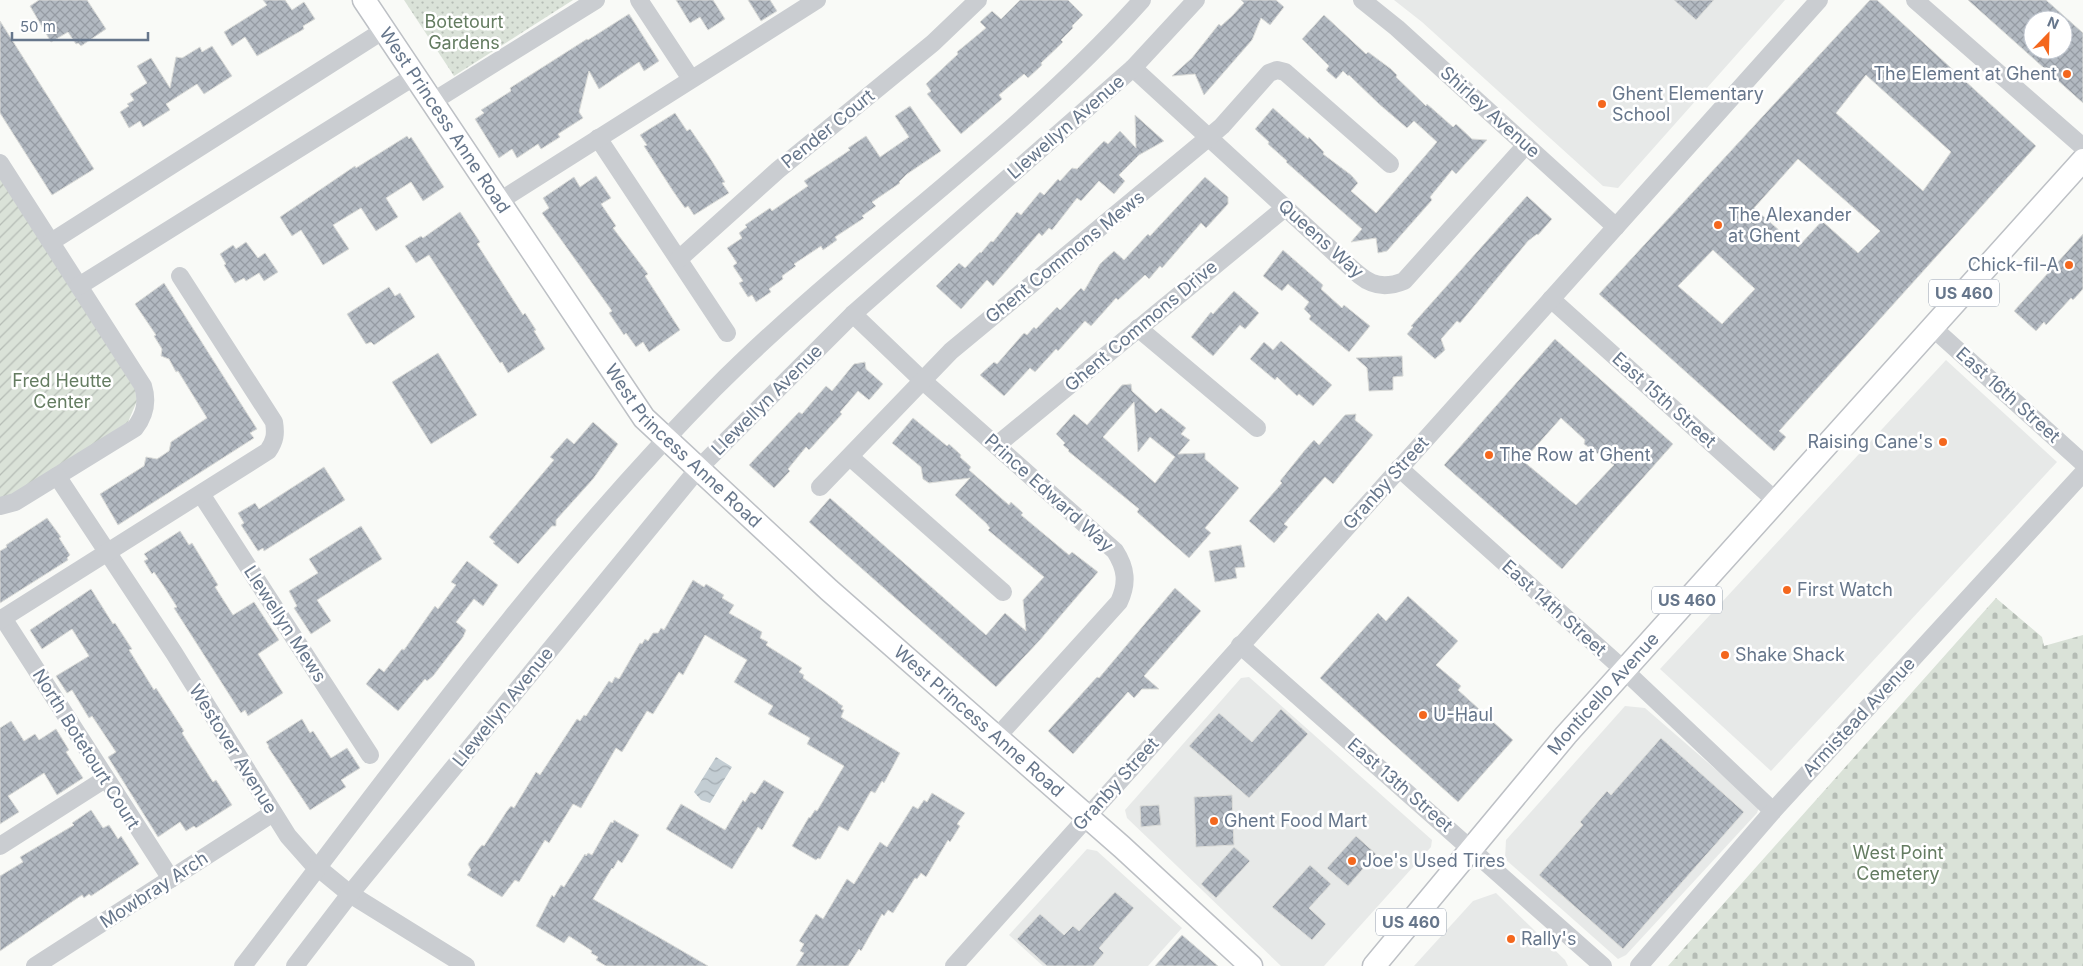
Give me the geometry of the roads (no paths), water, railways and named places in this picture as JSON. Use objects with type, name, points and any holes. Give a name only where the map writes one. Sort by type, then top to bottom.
[{"type":"main road","name":"West Princess Anne Road","points":[[366,1],[414,76],[644,418],[829,590],[1122,847],[1250,966]]},
{"type":"main road","name":"Monticello Avenue","points":[[1374,966],[1471,848],[1624,670],[2083,160]]},
{"type":"street","points":[[432,102],[596,0]]},
{"type":"street","points":[[639,0],[691,79]]},
{"type":"street","points":[[498,202],[817,0]]},
{"type":"street","name":"Pender Court","points":[[679,259],[778,170],[932,43],[978,0]]},
{"type":"street","name":"Llewellyn Avenue","points":[[243,966],[497,636],[577,538],[667,440],[714,390],[808,301],[1000,139],[1047,96],[1142,0]]},
{"type":"street","name":"Llewellyn Avenue","points":[[295,966],[350,894],[698,469],[853,314],[1132,68],[1196,0]]},
{"type":"street","name":"Shirley Avenue","points":[[1362,0],[1397,28],[1616,227]]},
{"type":"street","name":"Granby Street","points":[[954,966],[1819,0]]},
{"type":"street","points":[[1915,0],[2083,147]]},
{"type":"street","points":[[51,242],[384,30]]},
{"type":"street","name":"Queens Way","points":[[1132,68],[1368,282],[1376,286],[1390,287],[1404,281],[1526,145]]},
{"type":"street","name":"Ghent Commons Mews","points":[[820,487],[951,351],[1222,126],[1269,73],[1277,70],[1285,72],[1390,164]]},
{"type":"street","points":[[79,286],[414,76]]},
{"type":"street","points":[[598,138],[727,333]]},
{"type":"street","points":[[0,163],[143,386],[146,407],[142,419],[135,428],[14,502],[0,506]]},
{"type":"street","name":"Ghent Commons Drive","points":[[997,445],[1286,207]]},
{"type":"street","points":[[2,619],[268,451],[274,443],[276,432],[274,422],[180,276]]},
{"type":"street","name":"East 15th Street","points":[[1551,299],[1776,501]]},
{"type":"street","name":"Prince Edward Way","points":[[853,314],[922,380],[1115,552],[1122,562],[1126,578],[1124,591],[1119,602],[997,737]]},
{"type":"street","points":[[1138,328],[1257,428]]},
{"type":"street","name":"East 16th Street","points":[[1933,328],[2083,463]]},
{"type":"street","points":[[850,457],[1003,592]]},
{"type":"street","name":"East 14th Street","points":[[1399,468],[1624,670],[1773,811]]},
{"type":"street","name":"Armistead Avenue","points":[[1639,966],[1773,811],[2083,473]]},
{"type":"street","name":"Westover Avenue","points":[[57,476],[174,654],[288,836],[318,868],[350,894],[466,966]]},
{"type":"street","name":"Llewellyn Mews","points":[[201,494],[370,755]]},
{"type":"street","name":"North Botetourt Court","points":[[2,619],[171,879]]},
{"type":"street","name":"East 13th Street","points":[[1240,645],[1603,966]]},
{"type":"street","points":[[0,846],[105,778]]},
{"type":"street","name":"Mowbray Arch","points":[[35,966],[273,812]]},
{"type":"water","points":[[716,757],[732,767],[710,803],[701,800],[694,792]]},
{"type":"place","name":"The Element at Ghent","points":[[2067,74]]},
{"type":"place","name":"Ghent Elementary School","points":[[1602,104]]},
{"type":"place","name":"The Alexander at Ghent","points":[[1718,225]]},
{"type":"place","name":"Chick-fil-A","points":[[2069,265]]},
{"type":"place","name":"Raising Cane's","points":[[1943,442]]},
{"type":"place","name":"The Row at Ghent","points":[[1489,455]]},
{"type":"place","name":"First Watch","points":[[1787,590]]},
{"type":"place","name":"Shake Shack","points":[[1725,655]]},
{"type":"place","name":"U-Haul","points":[[1423,715]]},
{"type":"place","name":"Ghent Food Mart","points":[[1214,821]]},
{"type":"place","name":"Joe's Used Tires","points":[[1352,861]]},
{"type":"place","name":"Rally's","points":[[1511,939]]},
{"type":"park label","name":"Botetourt Gardens","points":[[464,32]]},
{"type":"park label","name":"Fred Heutte Center","points":[[62,391]]},
{"type":"park label","name":"West Point Cemetery","points":[[1898,863]]}]
